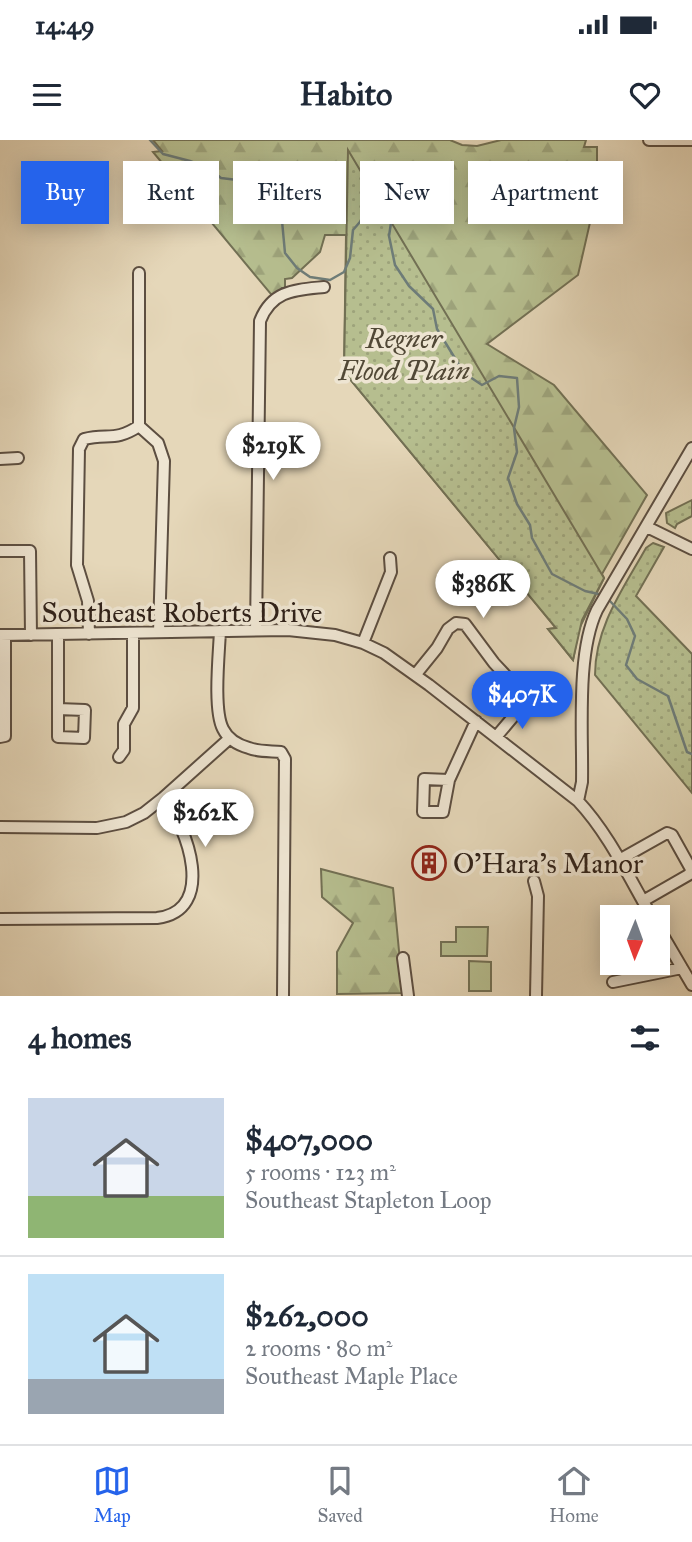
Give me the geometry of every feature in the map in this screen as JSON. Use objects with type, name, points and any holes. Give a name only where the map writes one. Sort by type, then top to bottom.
[{"type":"street","points":[[649,141],[692,140]]},
{"type":"street","points":[[139,273],[139,426],[158,443],[164,461],[159,632]]},
{"type":"street","points":[[256,630],[260,321],[267,308],[281,294],[324,287]]},
{"type":"street","points":[[89,634],[88,601],[77,565],[79,449],[84,439],[119,437],[139,426]]},
{"type":"street","points":[[578,801],[582,782],[585,648],[589,629],[597,610],[692,448]]},
{"type":"street","points":[[0,459],[18,458]]},
{"type":"street","points":[[647,527],[692,549]]},
{"type":"street","points":[[0,551],[30,551],[31,635]]},
{"type":"street","points":[[363,643],[391,572],[390,558]]},
{"type":"street","points":[[416,674],[448,629],[456,623],[465,624],[494,663],[523,694],[523,705],[496,737]]},
{"type":"street","name":"Southeast Roberts Drive","points":[[3,635],[256,630],[322,632],[363,643],[416,674],[578,801],[593,818],[645,905]]},
{"type":"street","points":[[220,631],[219,715],[224,731],[230,738],[250,749],[281,752],[285,759],[283,996]]},
{"type":"street","points":[[119,757],[124,750],[124,724],[133,708],[133,633]]},
{"type":"street","points":[[58,634],[58,709]]},
{"type":"street","points":[[0,737],[5,737],[3,635]]},
{"type":"street","points":[[449,780],[476,721]]},
{"type":"street","points":[[0,827],[107,827],[135,818],[163,798],[230,738]]},
{"type":"street","points":[[0,919],[157,918],[166,917],[182,908],[191,888],[189,850],[180,822],[163,798]]},
{"type":"street","points":[[619,860],[667,833],[672,835],[691,869],[690,874],[643,901]]},
{"type":"street","points":[[534,881],[538,896],[536,996]]},
{"type":"street","points":[[670,948],[692,985]]},
{"type":"street","points":[[403,958],[408,996]]},
{"type":"street","points":[[613,982],[682,968]]},
{"type":"green space","points":[[153,140],[450,140],[462,145],[477,146],[501,140],[586,140],[584,147],[597,147],[597,161],[468,161],[468,224],[590,224],[578,275],[487,344],[554,385],[647,495],[602,574],[604,578],[579,629],[573,660],[548,629],[556,628],[344,372],[346,235],[325,235],[320,252],[292,278],[285,279],[282,294],[275,299],[213,224],[219,224],[219,161],[160,161],[153,152],[162,151]]},
{"type":"green space","name":"Regner Flood Plain","points":[[348,150],[360,170],[360,224],[392,224],[604,578],[582,620],[573,660],[548,629],[556,628],[344,372]]},
{"type":"green space","points":[[692,500],[692,516],[677,524],[675,528],[667,523],[666,513]]},
{"type":"green space","points":[[653,543],[664,547],[636,596],[692,654],[692,793],[595,675],[600,641],[612,609],[646,548]]},
{"type":"green space","points":[[321,869],[393,888],[403,993],[337,994],[337,952],[353,923],[322,897]]},
{"type":"green space","points":[[456,927],[488,927],[487,956],[441,956],[441,942],[456,942]]},
{"type":"green space","points":[[469,961],[491,962],[491,991],[469,991]]},
{"type":"waterway","points":[[150,140],[163,154],[190,161],[211,170],[221,178],[262,183],[281,210],[285,253],[297,268],[310,277],[330,280],[344,272],[350,258],[353,230],[371,209],[383,212],[391,223],[389,236],[395,265],[409,286],[433,309],[437,329],[464,373],[482,385],[499,376],[517,378],[519,407],[514,428],[517,452],[508,478],[517,504],[530,525],[532,538],[552,574],[585,591],[603,595]]},
{"type":"waterway","points":[[608,599],[627,619],[635,636],[626,665],[637,679],[668,696],[687,752],[692,754]]},
{"type":"place","name":"O'Hara's Manor","points":[[429,863]]}]
